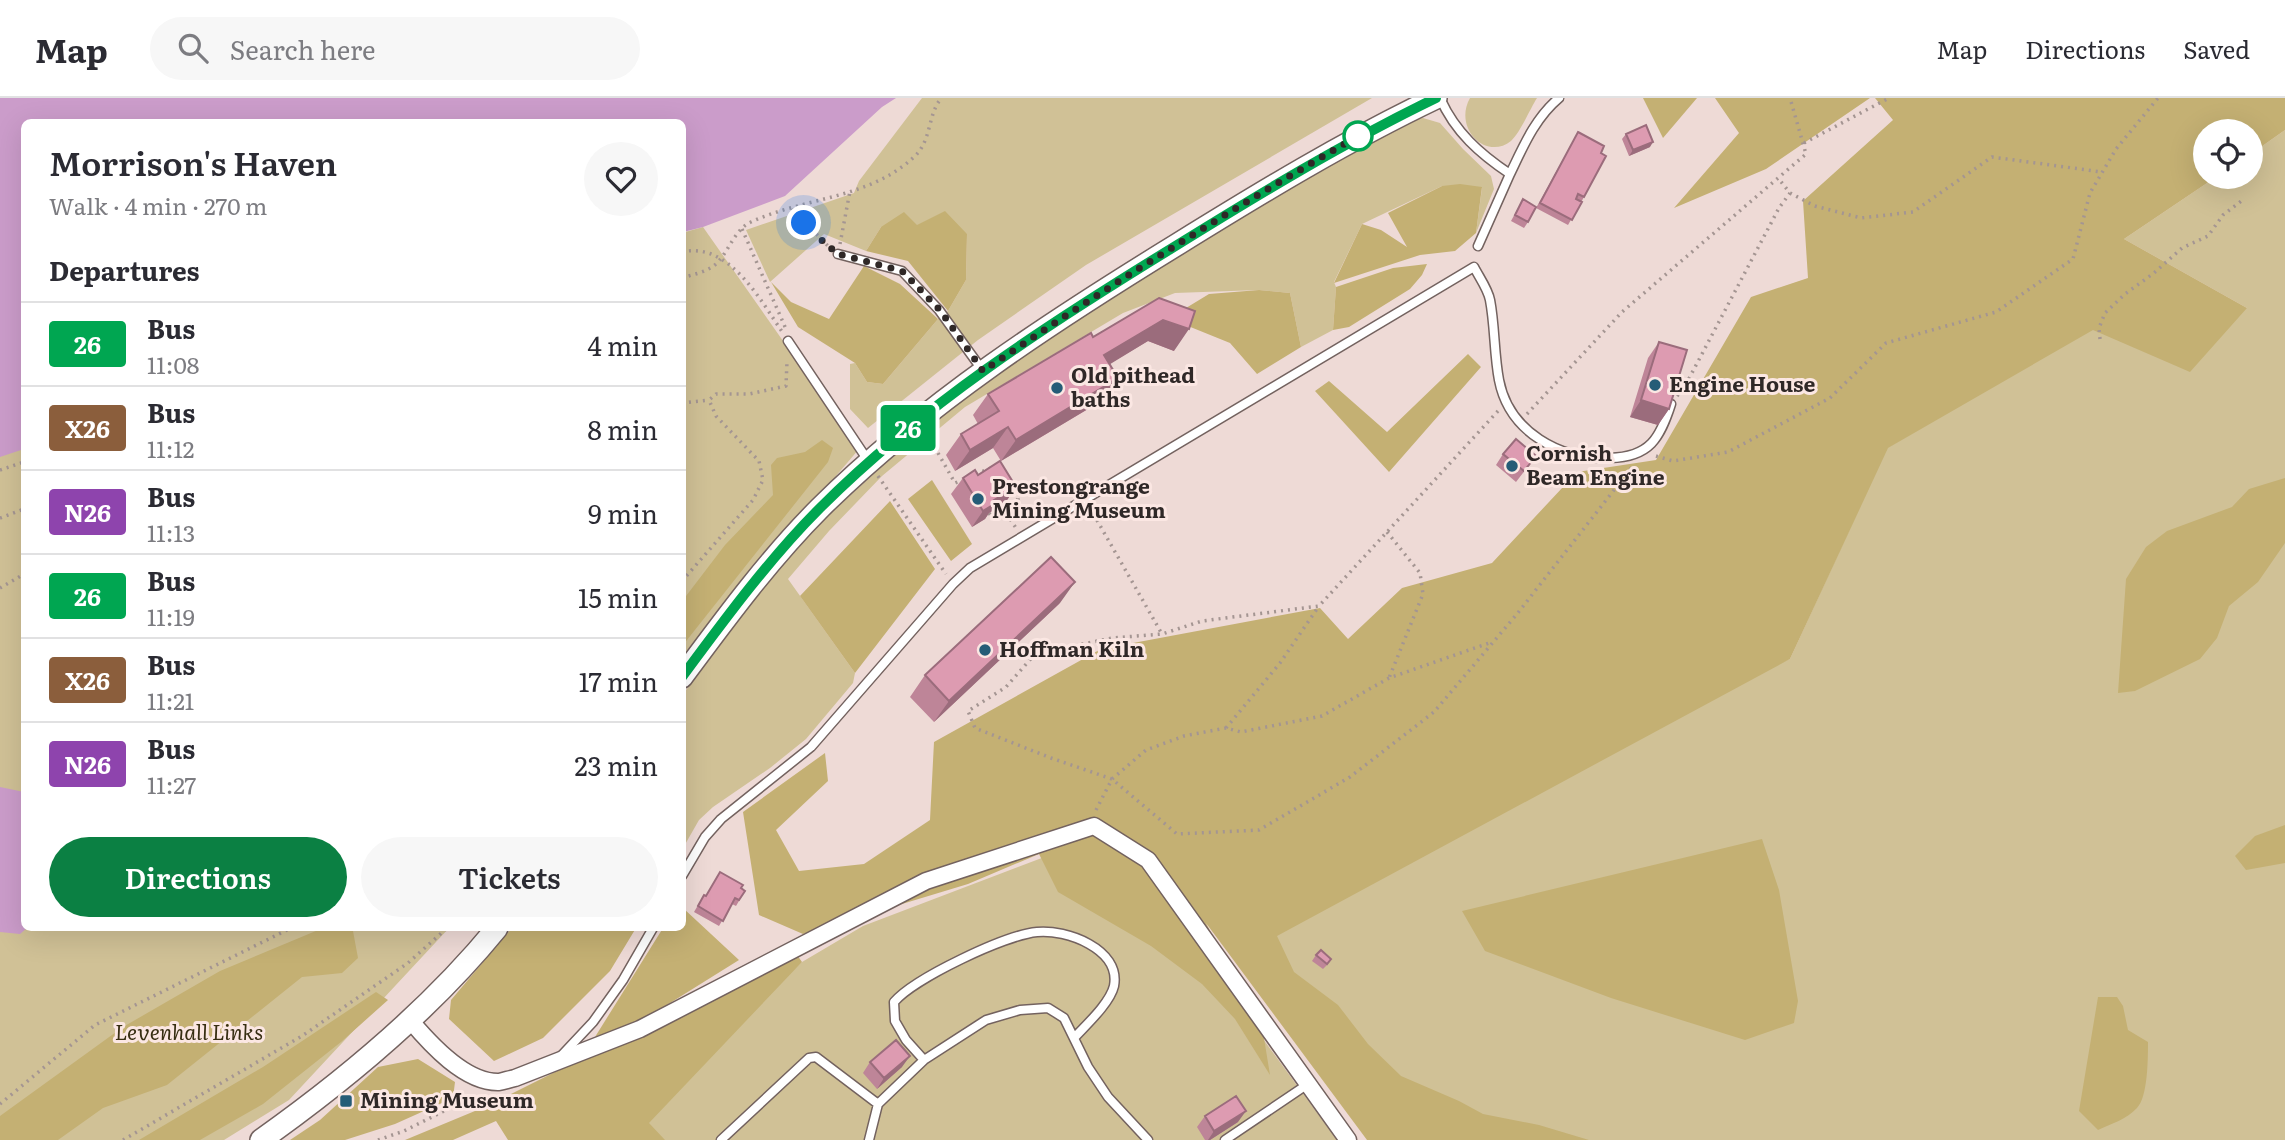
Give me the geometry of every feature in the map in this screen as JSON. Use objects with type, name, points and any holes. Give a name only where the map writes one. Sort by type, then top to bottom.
[{"type":"main road","points":[[686,672],[760,575],[818,510],[924,414],[1101,291],[1314,161],[1375,127],[1438,98]]},
{"type":"main road","points":[[261,1140],[302,1112],[365,1061],[410,1020],[494,931]]},
{"type":"street","points":[[410,1020],[463,1072],[478,1079],[499,1082],[516,1078],[640,1029],[926,881],[1094,826],[1148,860],[1348,1140]]},
{"type":"lane","points":[[1438,98],[1462,135],[1484,157],[1510,174]]},
{"type":"lane","points":[[1478,246],[1530,133],[1548,107],[1559,98]]},
{"type":"lane","points":[[838,254],[902,271],[940,310],[983,371]]},
{"type":"lane","points":[[686,869],[705,837],[721,819],[811,747],[970,568],[1474,267],[1490,298],[1499,382],[1519,424],[1544,443],[1575,456],[1612,458],[1644,452],[1661,432],[1671,404]]},
{"type":"lane","points":[[788,341],[869,462]]},
{"type":"lane","points":[[558,1060],[593,1022],[623,980],[651,931]]},
{"type":"lane","points":[[924,1060],[906,1040],[895,1021],[894,1002],[902,992],[959,960],[1016,935],[1040,931],[1066,934],[1095,947],[1111,963],[1114,986],[1102,1006],[1075,1037]]},
{"type":"lane","points":[[869,1140],[878,1104],[924,1060],[986,1020],[1020,1010],[1048,1008],[1064,1018],[1088,1067],[1108,1097],[1148,1140]]},
{"type":"lane","points":[[721,1140],[809,1058],[816,1057],[878,1104]]},
{"type":"lane","points":[[1225,1140],[1308,1084]]},
{"type":"path","points":[[686,277],[709,269],[748,223],[880,181],[917,154],[928,138],[938,102],[943,98]]},
{"type":"path","points":[[1519,424],[1622,312],[1806,154],[1790,98]]},
{"type":"path","points":[[1804,143],[1889,98]]},
{"type":"path","points":[[1319,606],[1202,621],[1162,634],[1112,638],[1035,654],[1006,687],[968,710],[975,728],[1112,779],[1177,834],[1259,830],[1350,777],[1434,712],[1494,642],[1644,452],[1673,461],[1728,452],[1830,398],[1886,343],[1996,312],[2073,259],[2090,193],[2116,149],[2158,98]]},
{"type":"path","points":[[1779,177],[1790,193],[1815,206],[1861,218],[1913,212],[1992,157],[2102,172]]},
{"type":"path","points":[[791,208],[838,254],[850,191]]},
{"type":"path","points":[[1671,404],[1684,388],[1779,208],[1790,193]]},
{"type":"path","points":[[2100,339],[2099,328],[2105,313],[2182,248],[2208,236],[2223,215],[2244,199]]},
{"type":"path","points":[[686,403],[709,400],[716,394],[749,394],[786,386],[786,325],[742,229]]},
{"type":"path","points":[[686,251],[692,250],[721,258],[734,267],[788,341]]},
{"type":"path","points":[[686,576],[753,500],[763,480],[759,461],[716,416],[709,400]]},
{"type":"path","points":[[1226,729],[1280,663],[1319,606],[1507,402]]},
{"type":"path","points":[[938,453],[956,483],[997,465]]},
{"type":"path","points":[[869,462],[953,584]]},
{"type":"path","points":[[0,470],[21,463]]},
{"type":"path","points":[[989,513],[993,519],[1018,499],[1004,476]]},
{"type":"path","points":[[1085,498],[1162,634]]},
{"type":"path","points":[[0,518],[21,510]]},
{"type":"path","points":[[1005,511],[1021,536]]},
{"type":"path","points":[[1387,532],[1420,573],[1423,594],[1389,678]]},
{"type":"path","points":[[0,588],[21,576]]},
{"type":"path","points":[[1096,809],[1112,779],[1146,750],[1184,736],[1226,729],[1241,732],[1322,716],[1389,678],[1494,642]]},
{"type":"path","points":[[0,1104],[95,1025],[285,931]]},
{"type":"path","points":[[123,1140],[302,1036],[408,963],[444,931]]},
{"type":"path","points":[[378,1140],[415,1125],[499,1082]]},
{"type":"green space","points":[[922,98],[1372,98],[1086,265],[978,340],[868,428],[850,409],[850,364],[855,363],[867,382],[883,384],[938,319],[948,311],[966,280],[967,234],[917,225],[881,227],[866,251],[824,234],[770,282],[746,230],[854,193],[859,181]]},
{"type":"green space","points":[[1470,98],[1537,98],[1511,141],[1492,147],[1483,144],[1469,130],[1466,109]]},
{"type":"green space","points":[[1643,98],[1697,98],[1663,138]]},
{"type":"green space","points":[[1715,98],[1870,98],[1766,169],[1674,208],[1739,133]]},
{"type":"green space","points":[[1875,98],[2285,98],[2285,130],[2263,146],[2263,119],[2193,119],[2193,189],[2198,189],[2124,239],[2247,308],[2190,372],[2093,330],[1888,448],[1790,659],[1277,936],[1294,972],[1338,1005],[1368,1044],[1401,1076],[1483,1114],[1539,1125],[1589,1140],[1367,1140],[1206,923],[1263,1032],[1270,1075],[1235,1019],[1202,984],[1151,946],[1058,892],[1039,854],[968,884],[803,934],[759,915],[743,812],[825,753],[828,781],[776,830],[799,871],[864,864],[930,820],[934,742],[1101,649],[1320,608],[1348,639],[1402,588],[1492,563],[1577,472],[1656,460],[1751,297],[1808,278],[1803,201],[1893,120]]},
{"type":"green space","points":[[1423,118],[1440,123],[1491,176],[1494,189],[1476,233],[1482,188],[1442,186],[1362,224],[1334,282],[1336,287],[1333,330],[1301,347],[1290,293],[1259,290],[1175,293],[1123,313],[965,407],[882,476],[788,579],[855,673],[853,683],[806,739],[770,768],[713,807],[699,820],[686,843],[686,690],[779,567],[833,511],[930,423],[1067,325],[1297,181],[1414,119]]},
{"type":"green space","points":[[2285,130],[2285,1140],[1377,1140],[1202,917],[1790,659],[1887,448],[2093,327],[2247,308],[2124,239],[2198,189],[2263,189],[2263,146]]},
{"type":"green space","points":[[1460,184],[1482,187],[1476,233],[1455,251],[1420,255],[1334,283],[1362,224],[1381,230],[1407,247],[1388,213],[1442,186]]},
{"type":"green space","points":[[945,211],[967,234],[966,280],[948,311],[908,261],[866,251],[881,227],[904,212],[917,225]]},
{"type":"green space","points":[[703,227],[859,449],[686,651],[686,232]]},
{"type":"green space","points":[[1427,264],[1410,289],[1349,327],[1333,330],[1336,287],[1393,268]]},
{"type":"green space","points":[[864,266],[900,284],[938,319],[883,384],[867,382],[855,363],[798,327],[771,282],[791,302],[829,319]]},
{"type":"green space","points":[[1259,290],[1290,293],[1301,347],[1257,374],[1230,343],[1183,324],[1186,308],[1209,294]]},
{"type":"green space","points":[[1468,354],[1481,367],[1389,472],[1315,391],[1329,381],[1387,432]]},
{"type":"green space","points":[[822,440],[833,448],[828,462],[686,641],[686,596],[725,545],[773,495],[771,465],[777,458],[805,452]]},
{"type":"green space","name":"Levenhall Links","points":[[21,441],[21,931],[446,931],[289,1100],[224,1140],[0,1140],[0,447]]},
{"type":"green space","points":[[2285,478],[2285,543],[2258,582],[2229,606],[2217,638],[2200,659],[2135,691],[2118,693],[2126,579],[2146,547],[2167,531],[2232,507],[2249,489]]},
{"type":"green space","points":[[932,480],[972,544],[951,561],[908,499]]},
{"type":"green space","points":[[890,501],[935,569],[855,673],[800,596]]},
{"type":"green space","points":[[2285,825],[2285,863],[2246,870],[2235,856],[2255,836]]},
{"type":"green space","points":[[1092,839],[1131,859],[1337,1140],[634,1140],[624,1129],[802,962],[863,926]]},
{"type":"green space","points":[[1762,839],[1779,890],[1798,1001],[1794,1023],[1745,1040],[1611,998],[1485,951],[1462,911]]},
{"type":"green space","points":[[686,911],[739,960],[638,1023],[595,1037],[661,931],[686,931]]},
{"type":"green space","points":[[316,931],[353,931],[358,958],[342,973],[302,977],[167,1085],[103,1108],[58,1140],[0,1140],[0,1116],[123,1027],[220,971]]},
{"type":"green space","points":[[509,931],[634,931],[610,971],[543,1038],[494,1061],[449,1019],[451,1000]]},
{"type":"green space","points":[[795,952],[802,962],[649,1123],[665,1140],[508,1140],[496,1121],[453,1140],[405,1140],[487,1106]]},
{"type":"green space","points":[[376,992],[388,1000],[341,1042],[263,1104],[200,1140],[139,1140],[263,1067]]},
{"type":"green space","points":[[2098,997],[2117,997],[2123,1006],[2128,1030],[2148,1042],[2147,1077],[2141,1103],[2129,1115],[2098,1130],[2079,1111]]},
{"type":"green space","points":[[418,1059],[455,1082],[453,1098],[395,1124],[345,1140],[290,1140],[320,1120],[378,1067]]},
{"type":"shaded area","points":[[0,98],[896,98],[882,107],[785,196],[686,231],[686,119],[21,119],[21,450],[0,457]]},
{"type":"shaded area","points":[[0,787],[21,791],[21,931],[24,931],[20,934],[0,932]]},
{"type":"building","points":[[1646,125],[1653,142],[1633,150],[1626,134]]},
{"type":"building","points":[[1578,132],[1604,146],[1601,153],[1606,156],[1584,197],[1578,194],[1576,199],[1582,202],[1572,220],[1540,203]]},
{"type":"building","points":[[1523,199],[1536,207],[1528,222],[1515,215]]},
{"type":"building","name":"Old pithead baths","points":[[1159,298],[1195,311],[1189,329],[1163,320],[1104,355],[1118,378],[1016,440],[1008,427],[970,450],[961,434],[999,411],[988,394],[1091,333],[1093,337]]},
{"type":"building","points":[[1659,342],[1687,350],[1669,409],[1641,400]]},
{"type":"building","points":[[1516,439],[1536,456],[1524,471],[1503,454]]},
{"type":"building","points":[[1000,461],[1016,487],[994,500],[996,503],[983,511],[963,478],[975,470],[978,475]]},
{"type":"building","name":"Hoffman Kiln","points":[[1051,557],[1075,582],[949,701],[925,675]]},
{"type":"building","points":[[720,872],[743,885],[741,888],[745,891],[739,900],[735,898],[723,921],[698,906]]},
{"type":"building","points":[[1321,950],[1331,959],[1327,964],[1316,955]]},
{"type":"building","points":[[896,1040],[910,1056],[884,1078],[870,1062]]},
{"type":"building","points":[[1236,1096],[1246,1111],[1214,1131],[1205,1116]]},
{"type":"bus line","name":"26","points":[[686,672],[760,575],[818,510],[924,414],[1122,278],[1314,161],[1375,127],[1436,98]]},
{"type":"place","name":"Engine House","points":[[1655,385]]},
{"type":"place","name":"Old pithead baths","points":[[1057,388]]},
{"type":"place","name":"Cornish Beam Engine","points":[[1512,466]]},
{"type":"place","name":"Prestongrange Mining Museum","points":[[978,499]]},
{"type":"place","name":"Hoffman Kiln","points":[[985,650]]},
{"type":"place","name":"Mining Museum","points":[[346,1101]]},
{"type":"route","points":[[804,223],[838,254],[902,271],[940,310],[983,371],[1101,291],[1358,136]]}]
